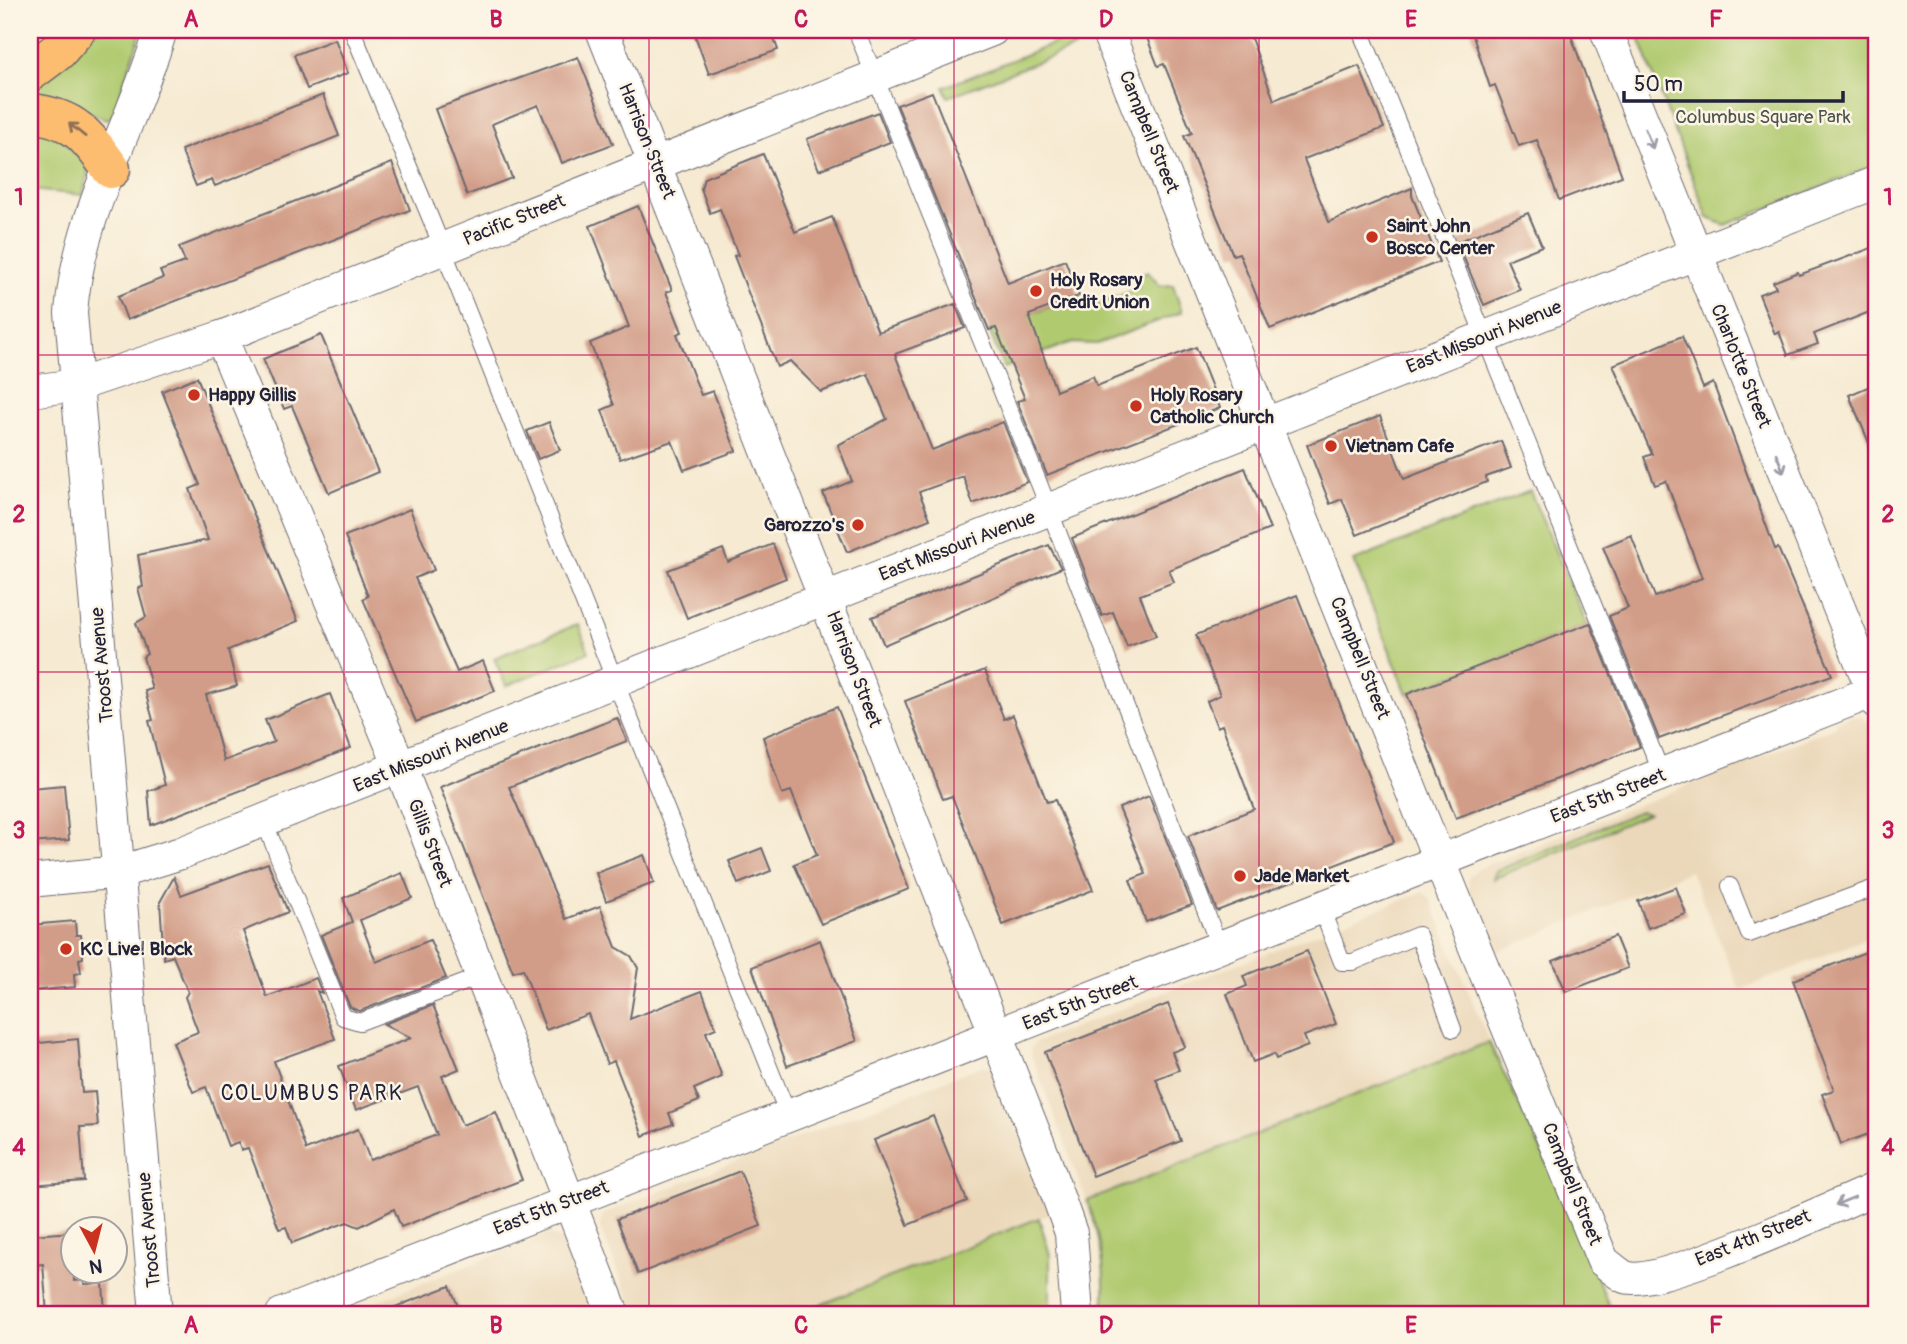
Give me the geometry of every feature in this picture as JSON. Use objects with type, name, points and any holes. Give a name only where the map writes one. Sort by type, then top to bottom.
[{"type":"highway","points":[[30,72],[58,51],[76,30]]},
{"type":"highway","points":[[30,113],[52,115],[75,126],[111,169]]},
{"type":"street","name":"Troost Avenue","points":[[156,1314],[71,313],[74,274],[145,84],[161,30]]},
{"type":"street","name":"Harrison Street","points":[[602,30],[998,1035],[1071,1233],[1077,1314]]},
{"type":"street","name":"Pacific Street","points":[[30,391],[78,385],[222,337],[992,30]]},
{"type":"street","name":"Campbell Street","points":[[1107,30],[1603,1261],[1626,1277]]},
{"type":"street","name":"Charlotte Street","points":[[1606,30],[1876,694]]},
{"type":"street","name":"East Missouri Avenue","points":[[30,881],[120,872],[181,853],[401,769],[1877,182]]},
{"type":"street","name":"Gillis Street","points":[[222,337],[401,769],[613,1314]]},
{"type":"street","name":"East 5th Street","points":[[282,1314],[1662,774],[1876,694]]},
{"type":"street","name":"East 4th Street","points":[[1626,1277],[1655,1278],[1774,1233],[1813,1213],[1877,1188]]},
{"type":"lane","points":[[352,30],[789,1116]]},
{"type":"lane","points":[[856,30],[1050,510],[1220,948]]},
{"type":"lane","points":[[1360,30],[1662,774]]},
{"type":"lane","points":[[264,821],[343,1017],[360,1022],[481,976]]},
{"type":"lane","points":[[1730,886],[1749,934],[1877,887]]},
{"type":"lane","points":[[1321,908],[1342,962],[1353,962],[1418,934],[1453,1029]]},
{"type":"shaded area","points":[[1850,716],[1861,717],[1869,724],[1877,745],[1877,934],[1740,990],[1690,871],[1495,953],[1469,890],[1469,877],[1477,869],[1835,727],[1836,722]]},
{"type":"shaded area","points":[[1423,892],[1430,898],[1489,1042],[1087,1201],[1032,1057],[1031,1048],[1035,1043]]},
{"type":"shaded area","points":[[984,1065],[994,1070],[1050,1214],[797,1314],[636,1314],[600,1228],[602,1216]]},
{"type":"shaded area","points":[[549,1234],[565,1241],[595,1314],[369,1314],[365,1306]]},
{"type":"green space","points":[[96,30],[142,30],[112,117],[106,119],[62,103],[30,99],[30,90],[66,61]]},
{"type":"green space","name":"Columbus Square Park","points":[[1636,30],[1877,30],[1877,165],[1725,225],[1708,218]]},
{"type":"green space","points":[[1070,37],[1074,48],[948,97],[944,87]]},
{"type":"green space","points":[[30,122],[51,127],[89,167],[83,195],[30,190]]},
{"type":"green space","points":[[1148,272],[1160,286],[1173,285],[1182,312],[1097,344],[1069,343],[1004,368],[989,330],[1079,296],[1085,309],[1139,288],[1135,277]]},
{"type":"green space","points":[[1530,491],[1587,625],[1407,694],[1354,561]]},
{"type":"green space","points":[[578,624],[589,652],[506,686],[494,658]]},
{"type":"green space","points":[[1640,811],[1648,814],[1493,879],[1496,871]]},
{"type":"green space","points":[[1489,1042],[1550,1169],[1613,1314],[1103,1314],[1102,1256],[1087,1201]]},
{"type":"green space","points":[[1039,1218],[1050,1255],[1050,1314],[797,1314]]},
{"type":"building","points":[[693,30],[771,30],[778,50],[709,74]]},
{"type":"building","points":[[1144,30],[1248,30],[1274,100],[1359,66],[1384,128],[1304,159],[1329,222],[1412,188],[1412,196],[1439,262],[1270,329],[1239,253],[1233,255],[1184,136],[1192,133],[1164,64],[1158,66]]},
{"type":"building","points":[[1471,30],[1569,30],[1622,176],[1559,200],[1537,140],[1519,146],[1495,85],[1490,87]]},
{"type":"building","points":[[335,39],[348,73],[307,89],[294,55]]},
{"type":"building","points":[[578,57],[613,144],[562,163],[538,105],[492,124],[512,178],[467,195],[435,109]]},
{"type":"building","points":[[932,92],[1008,283],[1065,260],[1079,296],[1029,315],[1056,391],[1093,376],[1097,386],[1196,347],[1220,408],[1047,475],[1017,401],[1025,399],[996,328],[989,330],[897,105]]},
{"type":"building","points":[[323,95],[339,136],[215,186],[212,180],[196,186],[181,150]]},
{"type":"building","points":[[878,112],[890,142],[819,170],[807,139]]},
{"type":"building","points":[[763,154],[795,232],[832,217],[878,332],[955,304],[965,328],[895,354],[932,450],[1003,422],[1027,482],[973,504],[963,476],[919,492],[930,519],[847,552],[823,493],[852,481],[838,445],[887,419],[868,374],[821,392],[790,361],[777,367],[734,256],[738,255],[720,209],[710,213],[701,189],[704,178]]},
{"type":"building","points":[[392,163],[410,210],[127,320],[118,296],[163,278],[160,271],[185,262],[179,247]]},
{"type":"building","points":[[638,206],[672,290],[666,292],[682,332],[677,334],[701,395],[713,391],[736,451],[684,470],[672,441],[620,459],[602,410],[614,405],[590,343],[629,327],[590,226]]},
{"type":"building","points":[[1528,213],[1542,246],[1507,260],[1520,290],[1484,305],[1457,242]]},
{"type":"building","points":[[1877,246],[1877,309],[1814,334],[1818,344],[1788,355],[1779,332],[1775,334],[1759,294],[1776,288],[1773,282]]},
{"type":"building","points":[[321,335],[378,472],[329,493],[292,406],[284,409],[263,359]]},
{"type":"building","points":[[1682,336],[1703,388],[1713,383],[1775,549],[1778,548],[1832,675],[1659,739],[1609,616],[1628,608],[1603,547],[1631,535],[1655,597],[1702,578],[1666,481],[1655,485],[1644,457],[1652,454],[1613,365]]},
{"type":"building","points":[[197,377],[298,621],[228,650],[237,686],[206,695],[224,761],[274,742],[265,720],[330,694],[351,748],[151,825],[148,791],[165,785],[149,721],[153,720],[145,691],[152,689],[143,657],[147,654],[136,623],[146,617],[138,588],[143,587],[138,555],[208,540],[190,489],[200,485],[162,391]]},
{"type":"building","points":[[1877,383],[1877,462],[1849,395]]},
{"type":"building","points":[[1380,416],[1404,479],[1501,441],[1511,468],[1486,477],[1487,482],[1357,535],[1342,499],[1330,504],[1307,445]]},
{"type":"building","points":[[549,422],[560,450],[538,459],[527,431]]},
{"type":"building","points":[[1245,468],[1270,529],[1169,570],[1174,582],[1140,595],[1156,636],[1127,647],[1113,612],[1102,616],[1072,538]]},
{"type":"building","points":[[410,509],[434,570],[415,578],[457,672],[483,661],[495,691],[416,722],[363,599],[368,596],[345,536]]},
{"type":"building","points":[[773,544],[786,578],[687,618],[668,570],[723,549],[728,562]]},
{"type":"building","points":[[1049,545],[1061,568],[884,645],[872,617]]},
{"type":"building","points":[[1297,595],[1394,842],[1217,911],[1188,836],[1254,809],[1222,725],[1217,727],[1207,701],[1220,695],[1196,635]]},
{"type":"building","points":[[1590,623],[1640,747],[1456,818],[1407,694]]},
{"type":"building","points":[[985,670],[1004,719],[1013,715],[1047,802],[1055,800],[1093,890],[1003,925],[952,796],[943,799],[905,701]]},
{"type":"building","points":[[837,707],[909,889],[821,924],[794,864],[817,855],[791,791],[782,794],[763,737]]},
{"type":"building","points":[[617,718],[627,741],[509,787],[566,919],[600,906],[616,947],[631,956],[638,968],[630,1019],[702,991],[716,1028],[706,1032],[722,1077],[694,1089],[699,1101],[669,1113],[673,1124],[643,1136],[614,1061],[607,1064],[588,1014],[546,1030],[523,969],[513,972],[440,787]]},
{"type":"building","points":[[64,785],[69,840],[30,843],[30,788]]},
{"type":"building","points":[[1149,796],[1192,905],[1146,922],[1130,880],[1146,874],[1119,808]]},
{"type":"building","points":[[762,848],[771,871],[738,884],[729,861]]},
{"type":"building","points":[[644,855],[654,883],[606,901],[596,873]]},
{"type":"building","points":[[268,863],[288,912],[243,931],[267,997],[316,978],[322,993],[317,991],[335,1039],[274,1061],[306,1150],[358,1129],[370,1160],[437,1135],[418,1087],[356,1110],[339,1066],[411,1038],[384,1024],[433,1005],[459,1069],[442,1076],[462,1125],[496,1112],[522,1180],[401,1227],[394,1209],[359,1227],[347,1222],[292,1243],[286,1227],[279,1229],[248,1148],[241,1150],[238,1142],[228,1146],[206,1087],[193,1092],[173,1042],[198,1032],[185,997],[188,992],[173,956],[164,959],[160,902],[174,877],[181,895]]},
{"type":"building","points":[[402,873],[412,898],[360,920],[376,962],[430,940],[446,978],[360,1011],[350,1007],[321,935],[352,922],[343,898]]},
{"type":"building","points":[[1676,887],[1686,914],[1648,928],[1638,901]]},
{"type":"building","name":"KC Live! Block","points":[[75,921],[76,935],[81,935],[83,958],[79,959],[81,973],[74,974],[75,987],[30,991],[30,925]]},
{"type":"building","points":[[1615,936],[1628,968],[1566,992],[1553,961]]},
{"type":"building","points":[[820,940],[857,1041],[787,1066],[752,967]]},
{"type":"building","points":[[1307,951],[1336,1024],[1304,1036],[1308,1046],[1276,1059],[1274,1054],[1253,1062],[1227,994],[1247,986],[1243,976]]},
{"type":"building","points":[[1868,951],[1877,974],[1877,1131],[1841,1144],[1822,1094],[1834,1090],[1793,980]]},
{"type":"building","points":[[1168,1004],[1185,1047],[1172,1052],[1179,1070],[1156,1079],[1181,1141],[1093,1176],[1045,1052]]},
{"type":"building","points":[[78,1039],[82,1093],[95,1092],[98,1126],[80,1127],[84,1181],[30,1185],[30,1044]]},
{"type":"building","points":[[933,1116],[967,1201],[908,1225],[874,1140]]},
{"type":"building","points":[[740,1171],[761,1226],[638,1274],[617,1219]]},
{"type":"building","points":[[60,1233],[60,1284],[103,1284],[105,1314],[47,1314],[43,1264],[30,1265],[30,1235]]},
{"type":"building","points":[[450,1286],[461,1314],[382,1312]]},
{"type":"place","name":"Saint John Bosco Center","points":[[1372,237]]},
{"type":"place","name":"Holy Rosary Credit Union","points":[[1036,291]]},
{"type":"place","name":"Happy Gillis","points":[[194,395]]},
{"type":"place","name":"Holy Rosary Catholic Church","points":[[1136,406]]},
{"type":"place","name":"Vietnam Cafe","points":[[1331,446]]},
{"type":"place","name":"Garozzo's","points":[[858,525]]},
{"type":"place","name":"Jade Market","points":[[1240,876]]},
{"type":"place","name":"KC Live! Block","points":[[66,949]]},
{"type":"district","name":"COLUMBUS PARK","points":[[312,1093]]}]
